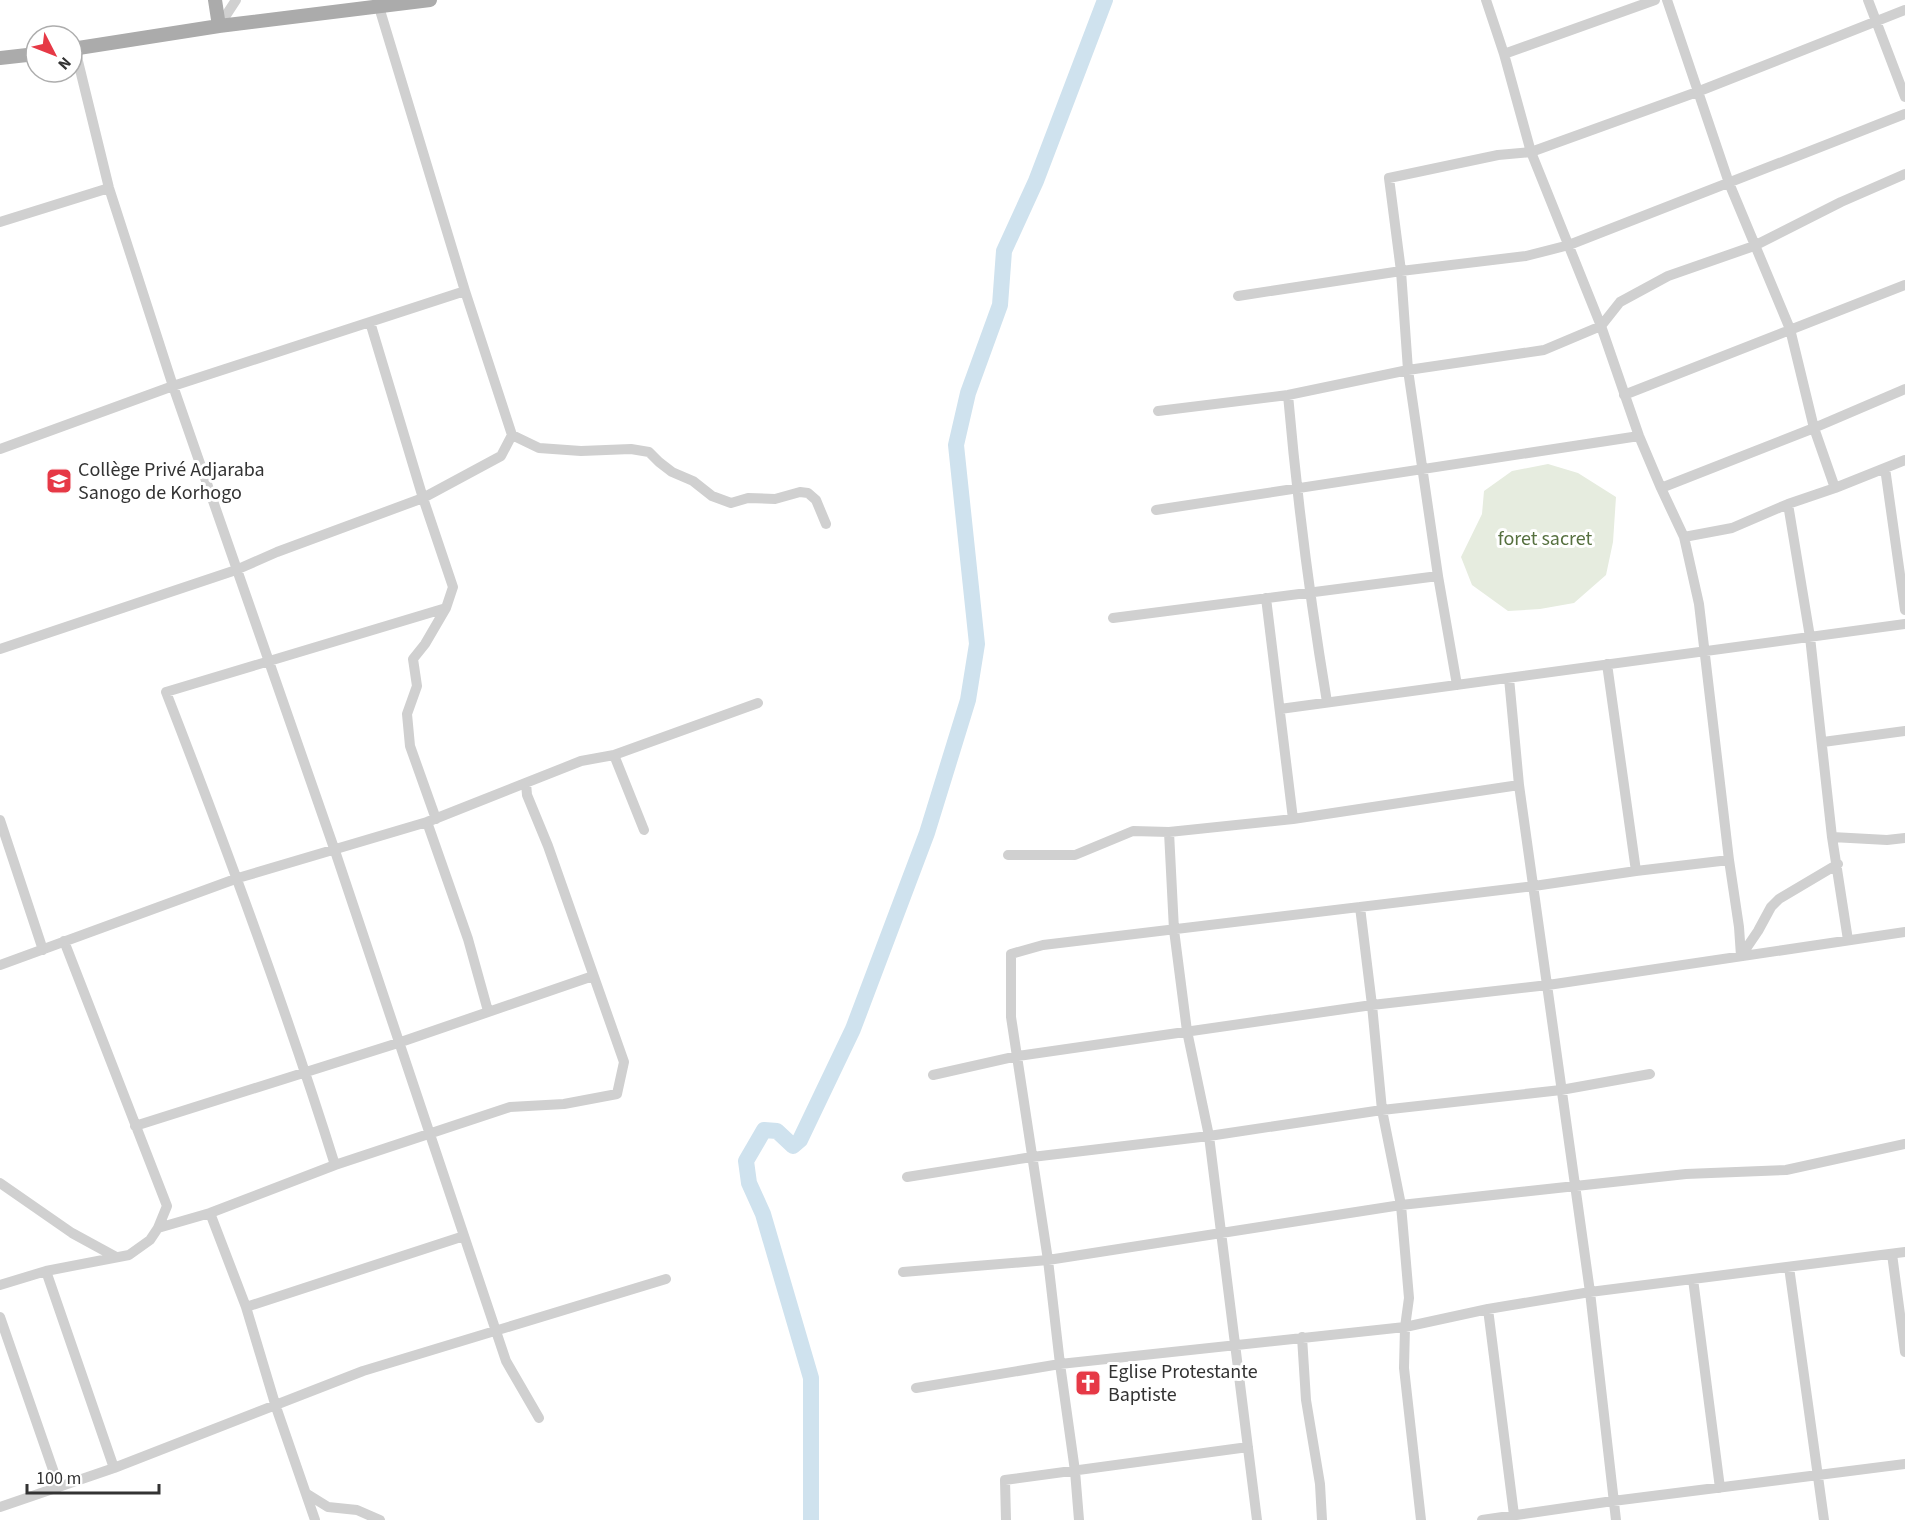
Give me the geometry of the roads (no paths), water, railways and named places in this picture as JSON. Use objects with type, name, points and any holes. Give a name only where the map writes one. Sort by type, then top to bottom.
[{"type":"main road","points":[[215,0],[219,26]]},
{"type":"main road","points":[[84,47],[219,26],[430,0]]},
{"type":"main road","points":[[0,58],[24,55]]},
{"type":"street","points":[[219,26],[236,0]]},
{"type":"street","points":[[1486,0],[1504,54],[1531,152],[1601,326],[1639,436],[1660,488],[1684,537],[1699,604],[1741,956]]},
{"type":"street","points":[[1504,54],[1655,0]]},
{"type":"street","points":[[1667,0],[1730,183],[1790,329],[1814,428],[1835,488]]},
{"type":"street","points":[[1868,0],[1905,97]]},
{"type":"street","points":[[0,649],[236,570],[423,498],[501,456],[512,435],[465,291],[384,4]]},
{"type":"street","points":[[1457,685],[1438,576],[1408,370],[1401,271],[1389,178],[1498,155],[1531,152],[1697,92],[1905,10]]},
{"type":"street","points":[[82,84],[109,188],[173,386],[335,851],[496,1332],[506,1361],[539,1418]]},
{"type":"street","points":[[1238,296],[1401,271],[1526,256],[1569,245],[1905,114]]},
{"type":"street","points":[[1158,411],[1288,395],[1408,370],[1544,350],[1601,326],[1620,302],[1668,276],[1754,246],[1841,202],[1905,174]]},
{"type":"street","points":[[0,222],[109,188]]},
{"type":"street","points":[[1624,395],[1905,285]]},
{"type":"street","points":[[0,449],[173,386],[465,291]]},
{"type":"street","points":[[370,322],[423,498],[453,587],[446,608],[425,644],[413,659],[417,686],[406,714],[411,746],[488,1011]]},
{"type":"street","points":[[1660,488],[1814,428],[1905,389]]},
{"type":"street","points":[[1288,395],[1296,489],[1309,592],[1327,702]]},
{"type":"street","points":[[512,435],[539,448],[581,451],[631,449],[650,452],[672,472],[693,481],[711,496],[731,503],[748,498],[776,499],[800,492],[808,493],[816,500],[826,524]]},
{"type":"street","points":[[1156,510],[1639,436]]},
{"type":"street","points":[[1684,537],[1732,528],[1788,504],[1905,460]]},
{"type":"street","points":[[1885,468],[1905,610]]},
{"type":"street","points":[[1788,504],[1810,637],[1833,837],[1848,940]]},
{"type":"street","points":[[1113,618],[1438,576]]},
{"type":"street","points":[[1266,598],[1293,819]]},
{"type":"street","points":[[335,1165],[306,1073],[238,878],[166,692],[446,608]]},
{"type":"street","points":[[1280,709],[1905,624]]},
{"type":"street","points":[[1606,664],[1636,871]]},
{"type":"street","points":[[1509,678],[1519,785],[1590,1292],[1616,1520]]},
{"type":"street","points":[[0,965],[238,878],[432,821],[581,761],[614,755],[758,704]]},
{"type":"street","points":[[1823,742],[1905,731]]},
{"type":"street","points":[[614,755],[644,830]]},
{"type":"street","points":[[158,1228],[210,1213],[335,1165],[510,1107],[564,1104],[617,1094],[624,1062],[548,846],[527,795],[526,783]]},
{"type":"street","points":[[1008,855],[1075,855],[1133,831],[1169,832],[1293,819],[1519,785]]},
{"type":"street","points":[[0,820],[43,950]]},
{"type":"street","points":[[1169,832],[1174,930],[1187,1031],[1209,1136],[1257,1520]]},
{"type":"street","points":[[1833,837],[1887,840],[1905,838]]},
{"type":"street","points":[[1078,1520],[1075,1471],[1048,1260],[1011,1017],[1011,954],[1043,945],[1534,886],[1728,860]]},
{"type":"street","points":[[1741,956],[1771,907],[1779,899],[1838,864]]},
{"type":"street","points":[[1360,907],[1382,1110],[1401,1205],[1409,1298],[1405,1327],[1404,1368],[1420,1520]]},
{"type":"street","points":[[933,1075],[1018,1056],[1187,1031],[1372,1005],[1548,985],[1905,932]]},
{"type":"street","points":[[0,1285],[46,1271],[129,1255],[150,1240],[167,1206],[64,941]]},
{"type":"street","points":[[135,1126],[398,1043],[593,976]]},
{"type":"street","points":[[907,1177],[1032,1157],[1209,1136],[1382,1110],[1561,1090],[1650,1074]]},
{"type":"street","points":[[903,1272],[1048,1260],[1401,1205],[1686,1174],[1786,1170],[1905,1144]]},
{"type":"street","points":[[0,1184],[72,1233],[116,1257]]},
{"type":"street","points":[[210,1213],[246,1307],[276,1407],[315,1520]]},
{"type":"street","points":[[246,1307],[464,1236]]},
{"type":"street","points":[[916,1388],[1060,1364],[1405,1327],[1488,1309],[1590,1292],[1905,1252]]},
{"type":"street","points":[[1892,1254],[1905,1352]]},
{"type":"street","points":[[1789,1266],[1824,1520]]},
{"type":"street","points":[[46,1271],[114,1468]]},
{"type":"street","points":[[0,1507],[114,1468],[276,1407],[363,1371],[666,1279]]},
{"type":"street","points":[[1693,1279],[1720,1488]]},
{"type":"street","points":[[1488,1309],[1514,1515]]},
{"type":"street","points":[[0,1317],[59,1487]]},
{"type":"street","points":[[1302,1337],[1306,1400],[1320,1484],[1322,1520]]},
{"type":"street","points":[[1006,1520],[1005,1480],[1248,1447]]},
{"type":"street","points":[[1482,1520],[1905,1464]]},
{"type":"street","points":[[307,1494],[328,1507],[357,1510],[380,1520]]},
{"type":"waterway","points":[[811,1520],[811,1378],[763,1214],[749,1183],[746,1161],[764,1130],[777,1131],[793,1146],[800,1140],[853,1029],[927,833],[968,700],[977,644],[956,445],[968,393],[1000,305],[1004,251],[1036,181],[1105,0]]},
{"type":"place","name":"Collège Privé Adjaraba Sanogo de Korhogo","points":[[59,481]]},
{"type":"place","name":"Eglise Protestante Baptiste","points":[[1088,1383]]},
{"type":"park label","name":"foret sacret","points":[[1545,539]]}]
